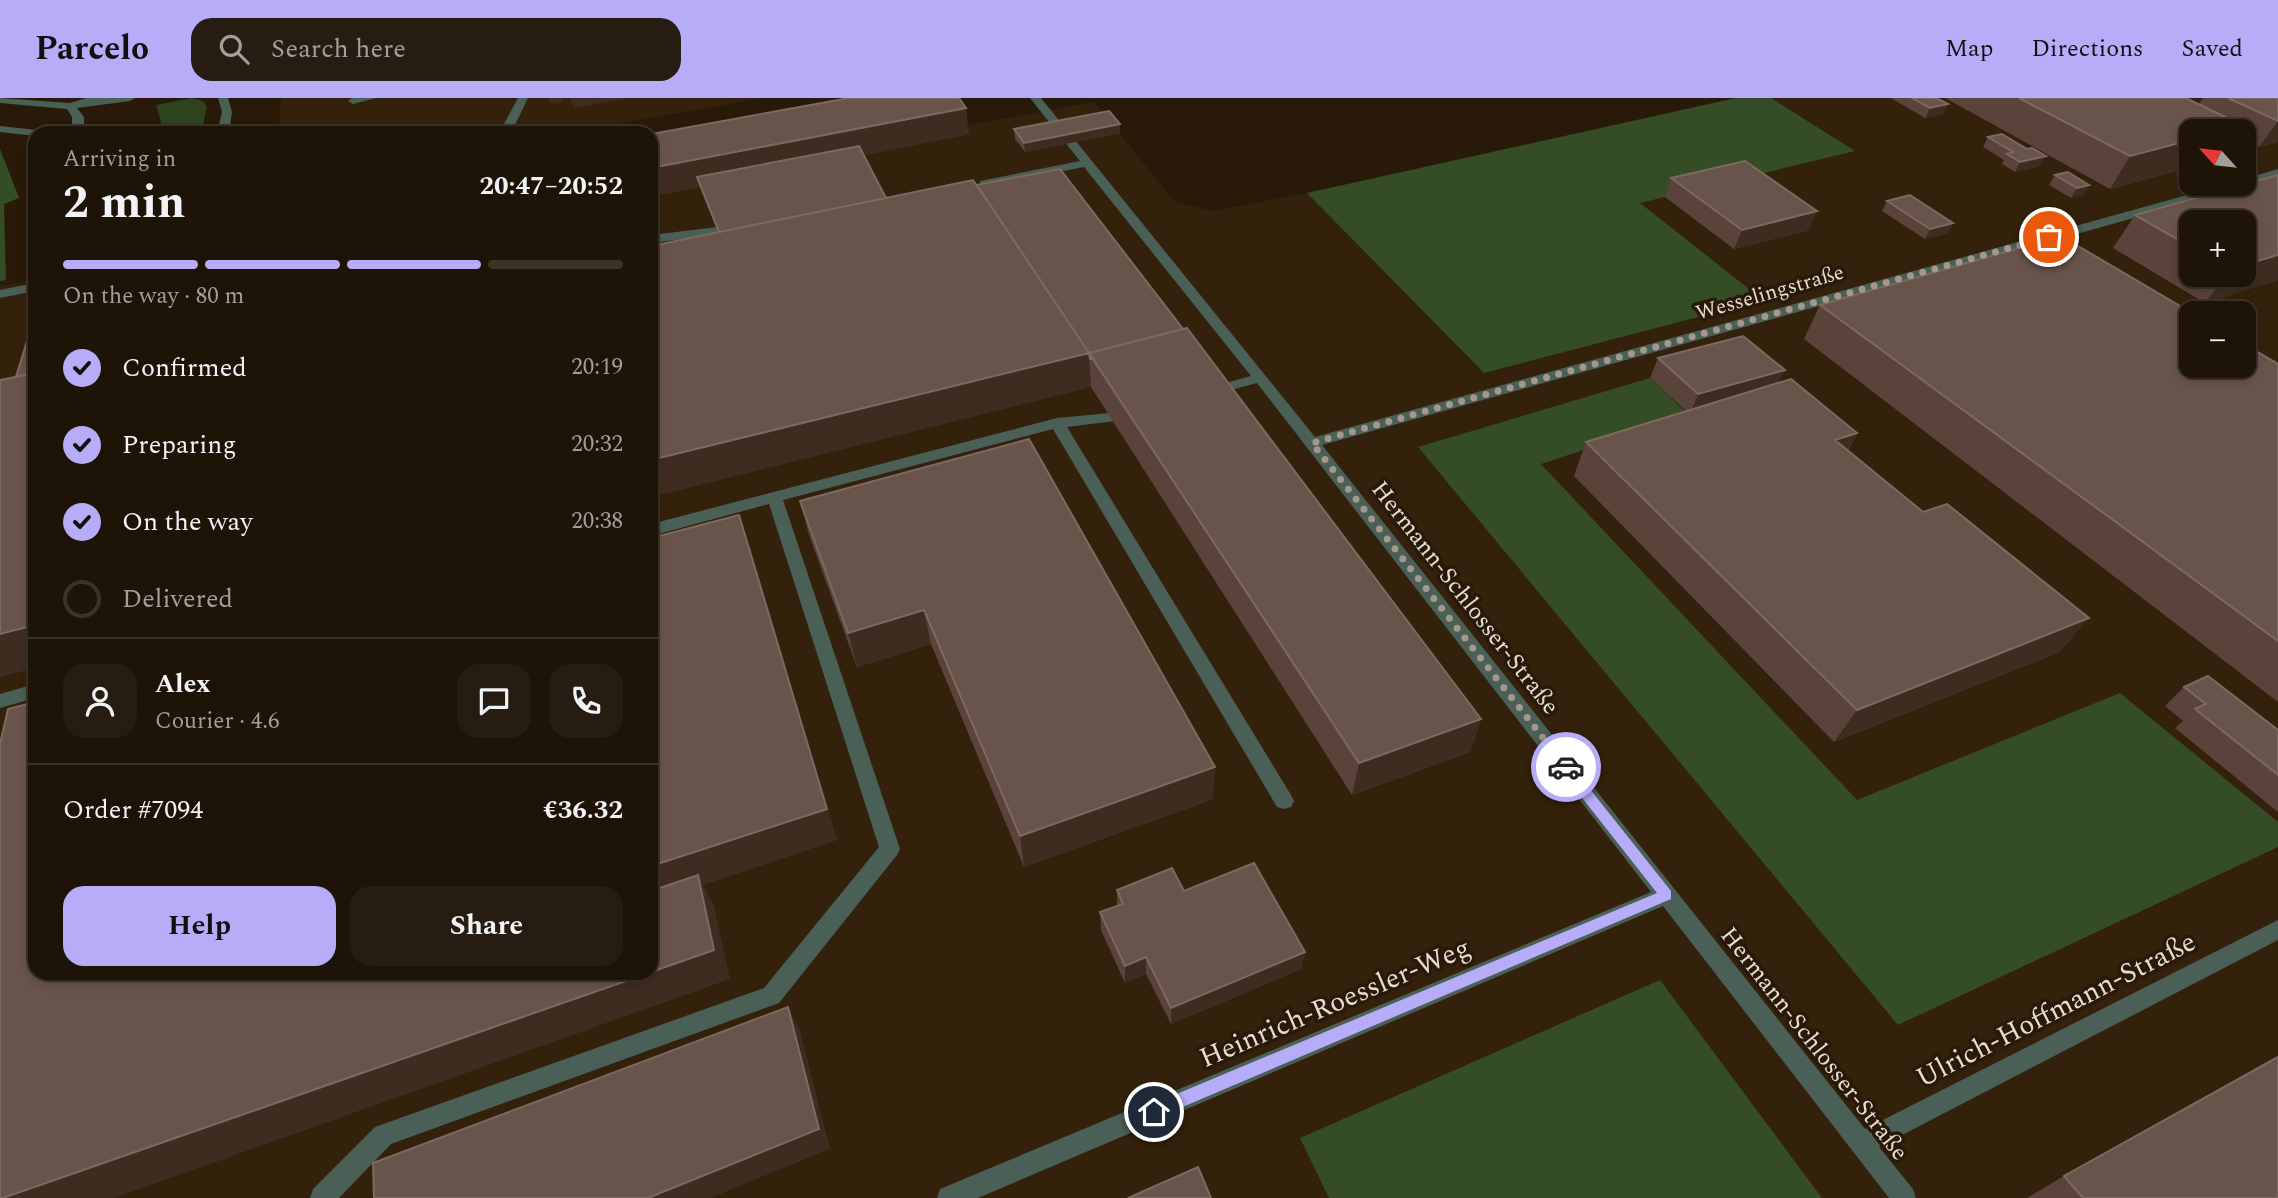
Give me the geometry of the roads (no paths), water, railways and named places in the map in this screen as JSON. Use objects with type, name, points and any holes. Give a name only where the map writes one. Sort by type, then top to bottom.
[{"type":"street","points":[[53,98],[71,106],[78,117],[78,126]]},
{"type":"street","points":[[71,106],[97,98]]},
{"type":"street","points":[[0,100],[71,106],[130,98]]},
{"type":"street","points":[[223,98],[227,111],[224,126]]},
{"type":"street","points":[[353,101],[371,98]]},
{"type":"street","points":[[509,126],[523,98]]},
{"type":"street","name":"Hermann-Schlosser-Straße","points":[[1035,98],[1312,443],[1904,1198]]},
{"type":"street","points":[[0,129],[28,132]]},
{"type":"street","points":[[976,186],[1087,163]]},
{"type":"street","name":"Wesselingstraße","points":[[2256,179],[2278,173]]},
{"type":"street","name":"Wesselingstraße","points":[[1312,443],[2055,241],[2199,196]]},
{"type":"street","points":[[658,238],[718,231]]},
{"type":"street","points":[[0,294],[28,288]]},
{"type":"street","points":[[1208,392],[1260,378]]},
{"type":"street","points":[[658,528],[1057,423],[1110,418]]},
{"type":"street","points":[[1057,423],[1284,801]]},
{"type":"street","points":[[322,1198],[383,1135],[771,996],[890,849],[774,497]]},
{"type":"street","points":[[0,701],[28,693]]},
{"type":"street","name":"Heinrich-Roessler-Weg","points":[[949,1198],[1666,895]]},
{"type":"street","name":"Ulrich-Hoffmann-Straße","points":[[1861,1144],[2278,929]]}]
